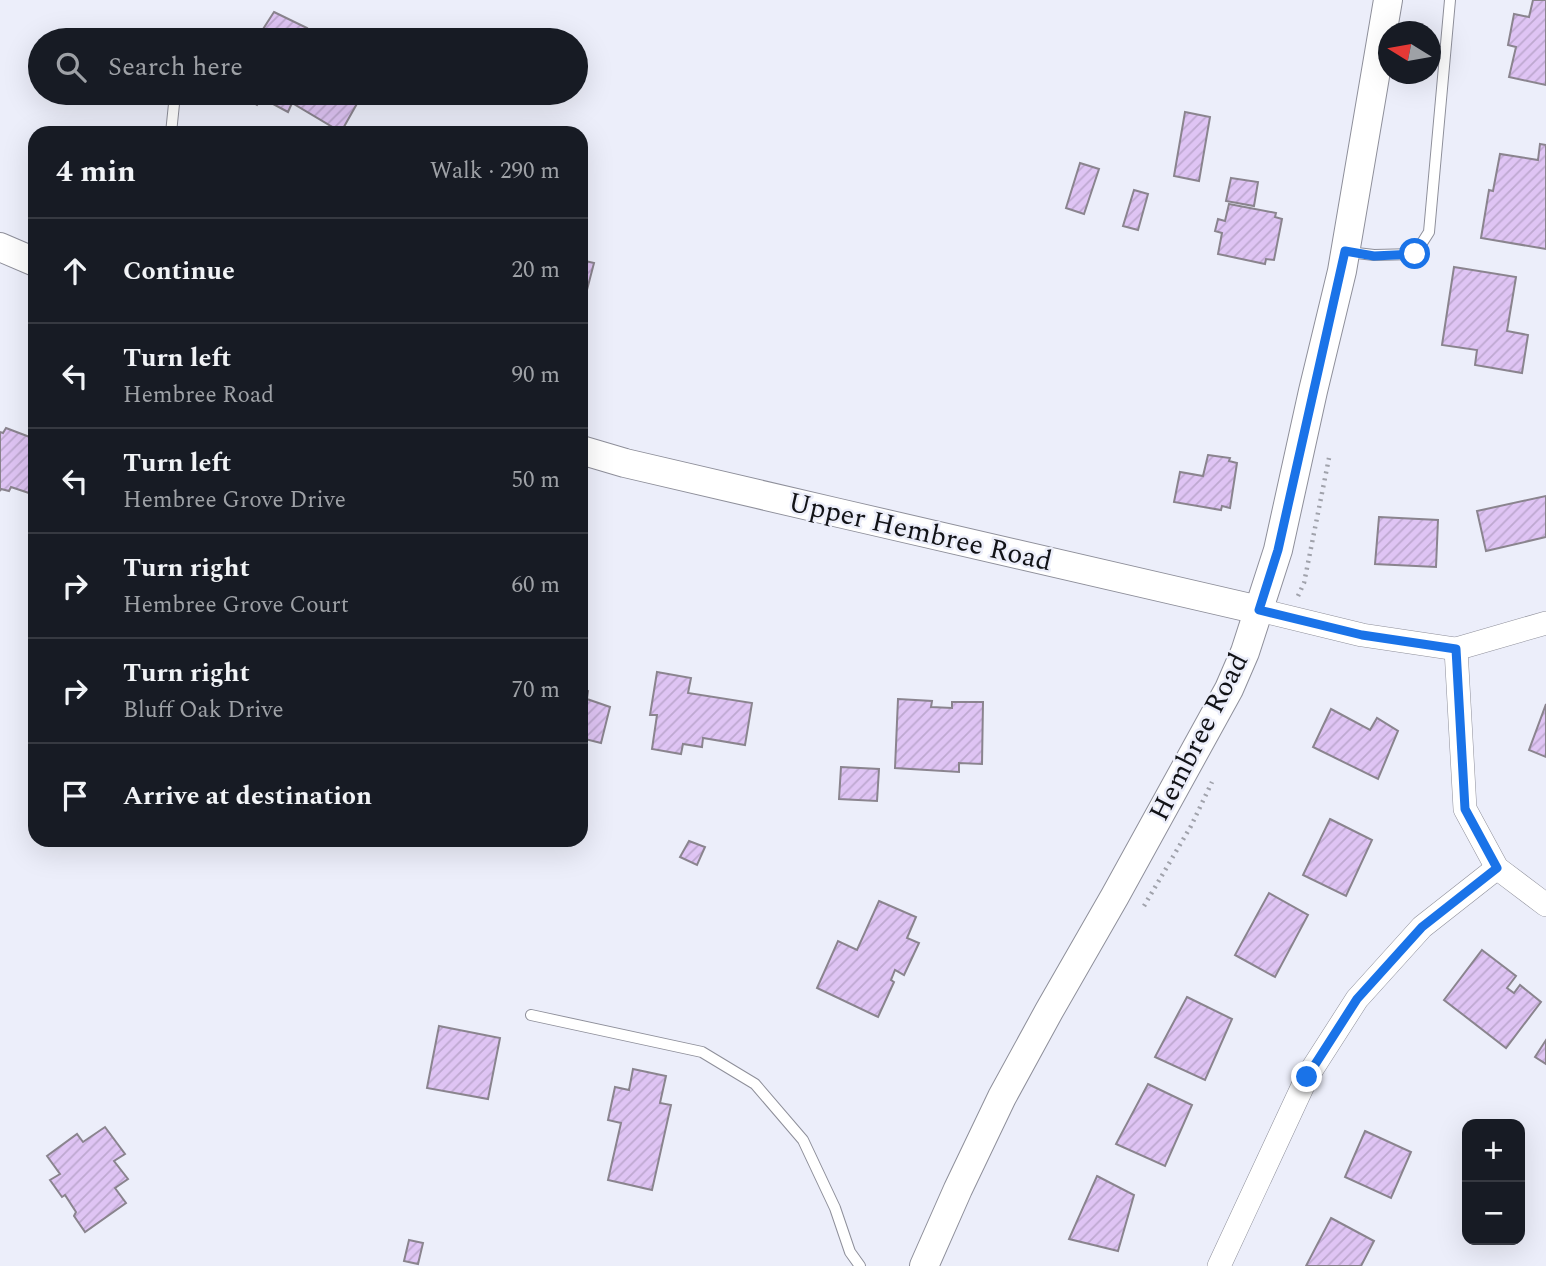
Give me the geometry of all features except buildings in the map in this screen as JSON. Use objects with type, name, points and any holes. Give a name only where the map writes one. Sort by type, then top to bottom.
[{"type":"street","name":"Hembree Road","points":[[924,1266],[1002,1097],[1229,689],[1245,653],[1278,550],[1345,251],[1388,0]]},
{"type":"street","points":[[0,247],[28,259]]},
{"type":"street","name":"Upper Hembree Road","points":[[588,452],[625,463],[1259,610]]},
{"type":"street","points":[[1259,610],[1362,635],[1456,649],[1546,623]]},
{"type":"street","points":[[1456,649],[1465,809],[1497,868],[1546,905]]},
{"type":"street","points":[[1219,1266],[1307,1077],[1357,999],[1422,927],[1497,868]]},
{"type":"lane","points":[[1345,251],[1374,256],[1415,254],[1429,232],[1450,0]]},
{"type":"lane","points":[[172,126],[174,105]]},
{"type":"lane","points":[[531,1015],[702,1052],[755,1084],[803,1140],[835,1208],[850,1252],[860,1266]]},
{"type":"route","points":[[1307,1077],[1357,999],[1422,927],[1497,868],[1465,809],[1456,649],[1362,635],[1259,610],[1278,550],[1345,251],[1374,256],[1415,254]]}]
